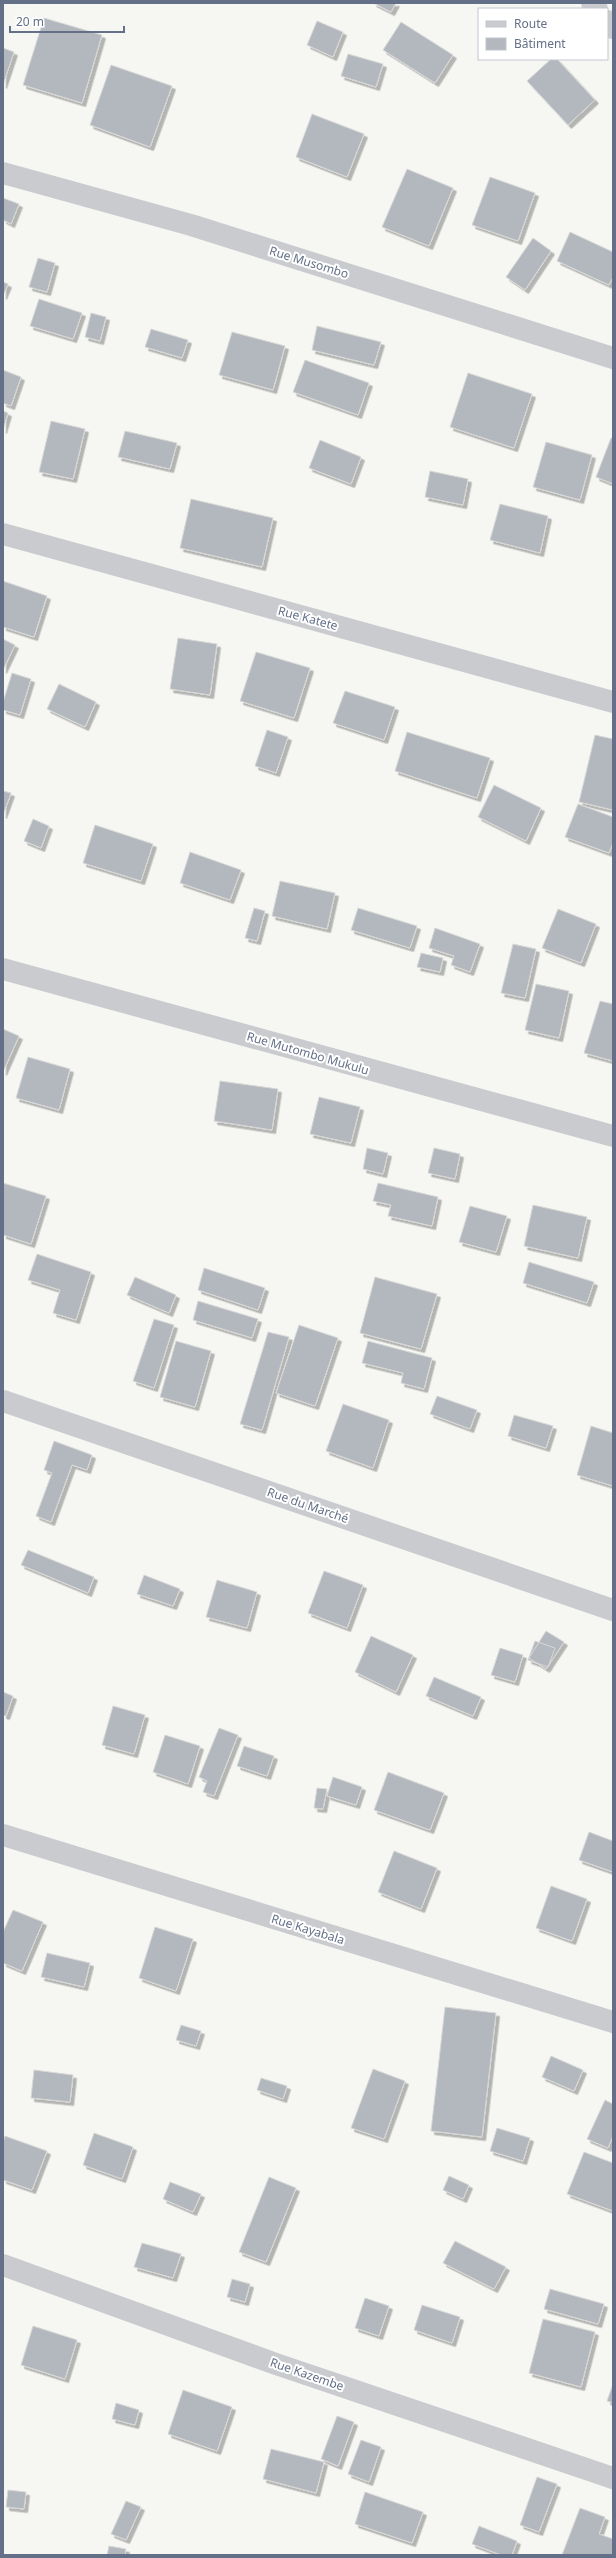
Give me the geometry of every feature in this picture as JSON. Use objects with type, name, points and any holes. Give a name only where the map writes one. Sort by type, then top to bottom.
[{"type":"street","name":"Rue Musombo","points":[[3,173],[191,226],[613,358]]},
{"type":"street","name":"Rue Katete","points":[[3,534],[613,702]]},
{"type":"street","name":"Rue Mutombo Mukulu","points":[[3,969],[613,1136]]},
{"type":"street","name":"Rue du Marché","points":[[3,1401],[613,1610]]},
{"type":"street","name":"Rue Kayabala","points":[[3,1835],[613,2022]]},
{"type":"street","name":"Rue Kazembe","points":[[3,2265],[276,2364],[613,2478]]},
{"type":"building","points":[[373,3],[396,3],[391,12]]},
{"type":"building","points":[[44,18],[102,35],[82,103],[23,85]]},
{"type":"building","points":[[317,21],[343,32],[333,57],[307,45]]},
{"type":"building","points":[[401,22],[453,55],[435,83],[383,50]]},
{"type":"building","points":[[3,48],[14,52],[3,85]]},
{"type":"building","points":[[348,54],[383,64],[376,87],[341,76]]},
{"type":"building","points":[[550,60],[558,60],[595,100],[568,125],[527,81]]},
{"type":"building","points":[[111,65],[172,86],[150,147],[90,125]]},
{"type":"building","points":[[312,114],[364,134],[347,177],[296,157]]},
{"type":"building","points":[[407,169],[453,188],[429,246],[382,227]]},
{"type":"building","points":[[490,177],[535,193],[518,241],[472,225]]},
{"type":"building","points":[[3,198],[19,204],[11,224],[3,220]]},
{"type":"building","points":[[570,232],[613,252],[613,277],[609,285],[557,261]]},
{"type":"building","points":[[533,238],[551,251],[525,290],[506,277]]},
{"type":"building","points":[[38,258],[55,263],[47,292],[29,287]]},
{"type":"building","points":[[3,282],[8,284],[3,296]]},
{"type":"building","points":[[39,299],[82,313],[73,339],[30,326]]},
{"type":"building","points":[[91,313],[106,317],[100,341],[85,337]]},
{"type":"building","points":[[317,326],[381,342],[374,365],[312,350]]},
{"type":"building","points":[[151,329],[188,340],[182,358],[145,347]]},
{"type":"building","points":[[232,332],[285,346],[273,390],[219,375]]},
{"type":"building","points":[[305,360],[369,383],[358,415],[293,392]]},
{"type":"building","points":[[3,370],[21,377],[11,406],[3,403]]},
{"type":"building","points":[[468,373],[532,394],[514,448],[450,427]]},
{"type":"building","points":[[3,411],[8,413],[3,430]]},
{"type":"building","points":[[51,421],[85,429],[73,479],[39,472]]},
{"type":"building","points":[[125,431],[177,443],[170,469],[118,457]]},
{"type":"building","points":[[611,438],[613,438],[613,484],[596,477]]},
{"type":"building","points":[[320,440],[361,457],[351,484],[309,468]]},
{"type":"building","points":[[546,442],[592,455],[580,500],[533,487]]},
{"type":"building","points":[[430,471],[468,479],[463,505],[425,497]]},
{"type":"building","points":[[191,499],[273,518],[262,567],[180,548]]},
{"type":"building","points":[[500,504],[548,516],[540,553],[490,540]]},
{"type":"building","points":[[3,581],[47,596],[34,637],[3,627]]},
{"type":"building","points":[[178,638],[217,644],[210,695],[170,689]]},
{"type":"building","points":[[3,639],[15,645],[3,670]]},
{"type":"building","points":[[256,652],[310,668],[294,718],[240,701]]},
{"type":"building","points":[[12,673],[31,679],[20,715],[3,710],[3,702]]},
{"type":"building","points":[[59,684],[96,702],[85,727],[47,709]]},
{"type":"building","points":[[345,691],[395,707],[384,740],[333,723]]},
{"type":"building","points":[[267,730],[288,737],[276,773],[255,766]]},
{"type":"building","points":[[407,732],[490,758],[477,798],[395,771]]},
{"type":"building","points":[[595,735],[613,739],[613,810],[579,802]]},
{"type":"building","points":[[494,785],[541,808],[526,841],[478,817]]},
{"type":"building","points":[[3,791],[11,793],[3,815]]},
{"type":"building","points":[[578,804],[613,817],[613,843],[609,853],[565,837]]},
{"type":"building","points":[[33,819],[49,826],[41,848],[24,841]]},
{"type":"building","points":[[95,825],[153,844],[141,881],[83,863]]},
{"type":"building","points":[[190,852],[241,870],[230,900],[180,883]]},
{"type":"building","points":[[280,881],[335,893],[327,929],[272,916]]},
{"type":"building","points":[[254,908],[265,911],[257,941],[245,938]]},
{"type":"building","points":[[358,908],[417,926],[410,948],[351,930]]},
{"type":"building","points":[[558,909],[596,924],[581,963],[542,948]]},
{"type":"building","points":[[435,928],[480,944],[470,972],[451,965],[454,956],[429,948]]},
{"type":"building","points":[[513,944],[536,949],[525,998],[501,993]]},
{"type":"building","points":[[421,953],[443,958],[440,972],[417,967]]},
{"type":"building","points":[[536,984],[569,991],[559,1038],[525,1030]]},
{"type":"building","points":[[600,1001],[613,1004],[613,1061],[584,1053]]},
{"type":"building","points":[[3,1029],[19,1036],[3,1072]]},
{"type":"building","points":[[28,1057],[70,1069],[59,1110],[16,1098]]},
{"type":"building","points":[[220,1081],[278,1089],[272,1130],[214,1121]]},
{"type":"building","points":[[319,1097],[360,1107],[351,1143],[310,1134]]},
{"type":"building","points":[[367,1148],[388,1153],[383,1174],[363,1169]]},
{"type":"building","points":[[434,1148],[460,1154],[455,1179],[428,1173]]},
{"type":"building","points":[[3,1183],[46,1196],[31,1244],[3,1235]]},
{"type":"building","points":[[378,1183],[438,1197],[432,1226],[388,1216],[391,1205],[373,1201]]},
{"type":"building","points":[[533,1205],[587,1217],[578,1258],[524,1246]]},
{"type":"building","points":[[470,1206],[507,1216],[496,1252],[459,1242]]},
{"type":"building","points":[[37,1254],[91,1272],[76,1320],[53,1313],[60,1290],[28,1280]]},
{"type":"building","points":[[529,1262],[594,1282],[587,1303],[523,1283]]},
{"type":"building","points":[[204,1268],[265,1288],[258,1310],[198,1290]]},
{"type":"building","points":[[135,1277],[176,1295],[169,1313],[127,1295]]},
{"type":"building","points":[[375,1277],[437,1294],[421,1349],[360,1333]]},
{"type":"building","points":[[198,1301],[258,1319],[252,1338],[193,1320]]},
{"type":"building","points":[[154,1319],[174,1325],[154,1388],[133,1381]]},
{"type":"building","points":[[299,1325],[338,1338],[315,1406],[276,1393]]},
{"type":"building","points":[[268,1332],[289,1337],[262,1430],[240,1424]]},
{"type":"building","points":[[176,1341],[211,1351],[195,1407],[160,1397]]},
{"type":"building","points":[[368,1341],[432,1358],[424,1389],[401,1383],[403,1373],[362,1363]]},
{"type":"building","points":[[437,1396],[477,1410],[470,1429],[430,1414]]},
{"type":"building","points":[[343,1404],[389,1420],[373,1468],[326,1451]]},
{"type":"building","points":[[514,1415],[553,1426],[546,1448],[508,1436]]},
{"type":"building","points":[[591,1426],[613,1433],[613,1486],[577,1475]]},
{"type":"building","points":[[54,1441],[92,1455],[87,1470],[72,1465],[51,1522],[36,1516],[52,1473],[44,1470]]},
{"type":"building","points":[[28,1550],[94,1577],[88,1593],[21,1565]]},
{"type":"building","points":[[324,1571],[363,1585],[347,1628],[308,1613]]},
{"type":"building","points":[[144,1575],[180,1589],[173,1606],[137,1594]]},
{"type":"building","points":[[217,1580],[257,1592],[247,1628],[206,1617]]},
{"type":"building","points":[[546,1631],[564,1642],[546,1669],[529,1658]]},
{"type":"building","points":[[371,1636],[413,1655],[396,1692],[355,1672]]},
{"type":"building","points":[[535,1641],[555,1648],[548,1667],[528,1660]]},
{"type":"building","points":[[500,1648],[523,1655],[515,1682],[491,1675]]},
{"type":"building","points":[[434,1677],[481,1697],[473,1716],[426,1696]]},
{"type":"building","points":[[3,1692],[13,1696],[6,1716],[3,1715]]},
{"type":"building","points":[[113,1706],[145,1715],[134,1754],[102,1745]]},
{"type":"building","points":[[219,1728],[238,1735],[214,1796],[203,1792],[207,1781],[199,1777]]},
{"type":"building","points":[[165,1735],[200,1746],[188,1784],[153,1772]]},
{"type":"building","points":[[244,1746],[274,1756],[267,1776],[237,1766]]},
{"type":"building","points":[[388,1772],[444,1793],[430,1830],[374,1810]]},
{"type":"building","points":[[333,1777],[362,1787],[356,1805],[327,1796]]},
{"type":"building","points":[[317,1788],[327,1789],[323,1809],[314,1808]]},
{"type":"building","points":[[589,1832],[613,1841],[613,1872],[579,1860]]},
{"type":"building","points":[[394,1851],[437,1868],[421,1909],[378,1892]]},
{"type":"building","points":[[551,1886],[587,1899],[572,1941],[536,1928]]},
{"type":"building","points":[[13,1910],[43,1922],[22,1971],[3,1963],[3,1932]]},
{"type":"building","points":[[155,1927],[193,1939],[176,1991],[139,1978]]},
{"type":"building","points":[[47,1953],[90,1963],[84,1987],[41,1977]]},
{"type":"building","points":[[445,2007],[496,2013],[482,2137],[431,2131]]},
{"type":"building","points":[[181,2025],[201,2031],[196,2046],[176,2040]]},
{"type":"building","points":[[551,2056],[583,2070],[574,2091],[542,2077]]},
{"type":"building","points":[[373,2069],[405,2081],[384,2139],[351,2128]]},
{"type":"building","points":[[34,2070],[73,2075],[70,2102],[31,2098]]},
{"type":"building","points":[[261,2078],[287,2086],[283,2099],[257,2090]]},
{"type":"building","points":[[605,2100],[613,2104],[613,2136],[608,2148],[587,2139]]},
{"type":"building","points":[[497,2128],[530,2138],[523,2161],[490,2151]]},
{"type":"building","points":[[94,2133],[133,2147],[122,2179],[83,2165]]},
{"type":"building","points":[[5,2136],[47,2151],[32,2190],[3,2180],[3,2142]]},
{"type":"building","points":[[584,2152],[613,2163],[613,2211],[567,2194]]},
{"type":"building","points":[[449,2176],[469,2185],[463,2199],[443,2190]]},
{"type":"building","points":[[269,2177],[296,2188],[266,2262],[239,2252]]},
{"type":"building","points":[[170,2182],[201,2194],[193,2212],[163,2199]]},
{"type":"building","points":[[455,2241],[506,2267],[494,2289],[443,2263]]},
{"type":"building","points":[[142,2243],[181,2254],[173,2278],[134,2267]]},
{"type":"building","points":[[232,2279],[250,2284],[245,2302],[227,2297]]},
{"type":"building","points":[[550,2289],[604,2304],[598,2324],[544,2309]]},
{"type":"building","points":[[365,2298],[389,2306],[379,2336],[355,2328]]},
{"type":"building","points":[[422,2305],[460,2317],[452,2343],[414,2330]]},
{"type":"building","points":[[543,2319],[595,2332],[581,2387],[529,2373]]},
{"type":"building","points":[[33,2326],[77,2340],[65,2379],[21,2365]]},
{"type":"building","points":[[613,2384],[613,2403],[607,2401]]},
{"type":"building","points":[[183,2390],[232,2407],[217,2451],[168,2434]]},
{"type":"building","points":[[116,2403],[139,2410],[135,2425],[112,2419]]},
{"type":"building","points":[[337,2416],[354,2422],[338,2466],[321,2459]]},
{"type":"building","points":[[361,2440],[381,2447],[369,2482],[348,2474]]},
{"type":"building","points":[[271,2449],[324,2462],[316,2493],[263,2479]]},
{"type":"building","points":[[537,2477],[557,2484],[539,2532],[520,2525]]},
{"type":"building","points":[[8,2490],[26,2492],[24,2509],[6,2507]]},
{"type":"building","points":[[365,2492],[423,2512],[412,2543],[355,2524]]},
{"type":"building","points":[[126,2501],[141,2507],[126,2540],[111,2534]]},
{"type":"building","points":[[580,2508],[605,2517],[599,2534],[613,2539],[613,2555],[562,2555]]},
{"type":"building","points":[[479,2526],[517,2541],[512,2555],[501,2555],[472,2544]]},
{"type":"building","points":[[109,2546],[126,2549],[125,2555],[107,2555]]}]
